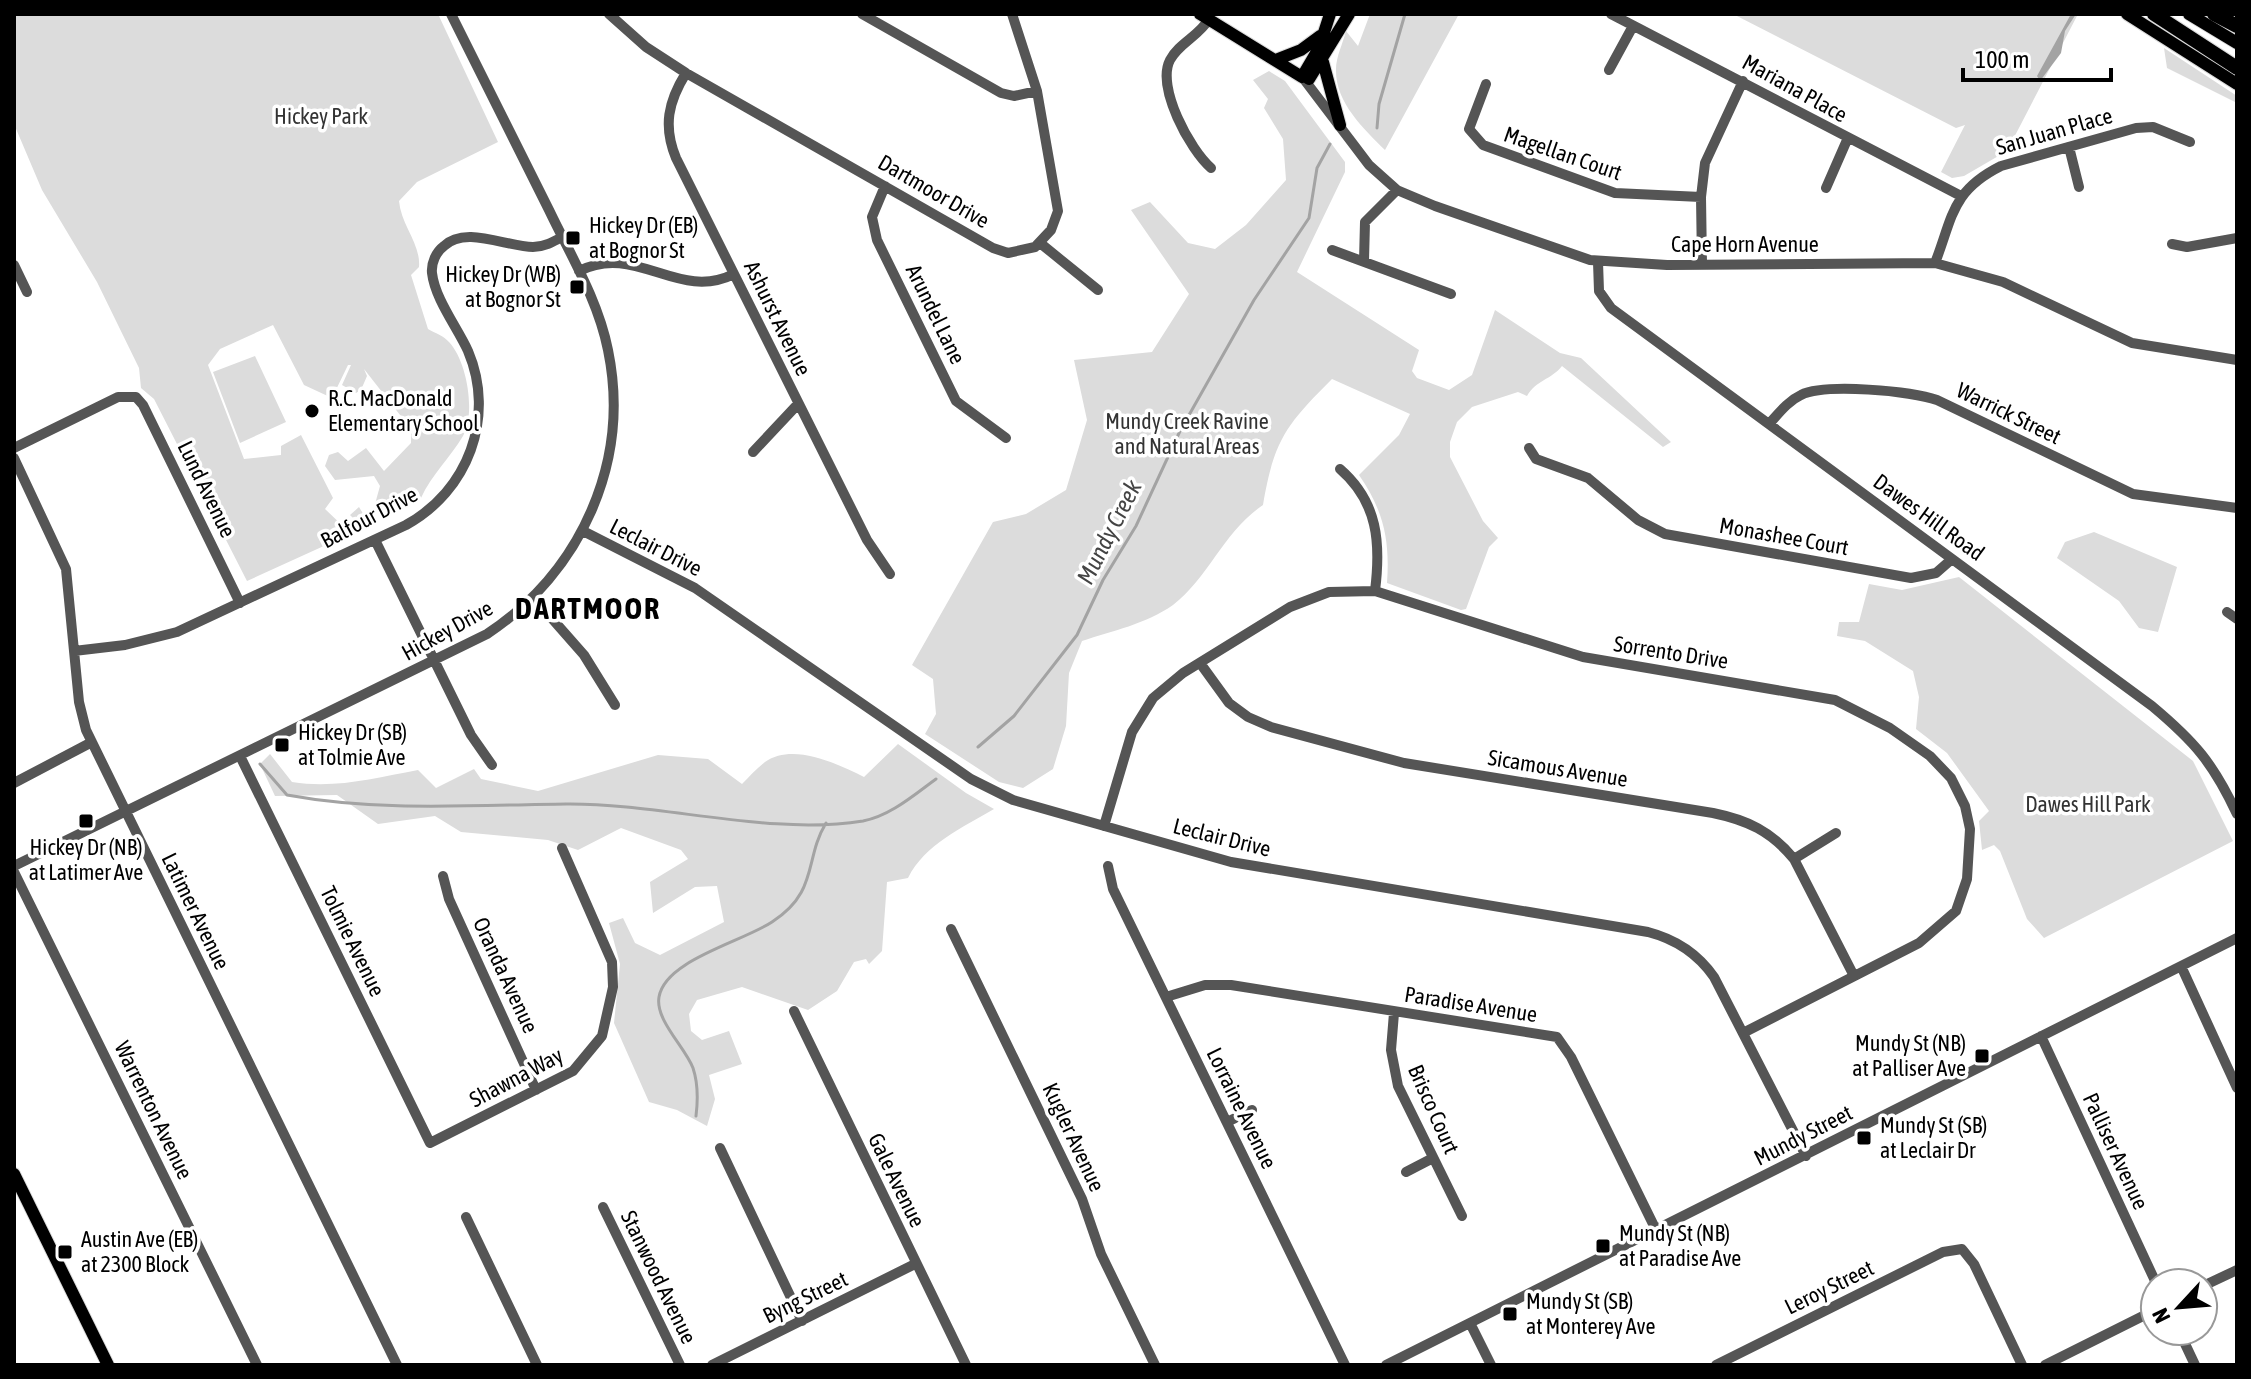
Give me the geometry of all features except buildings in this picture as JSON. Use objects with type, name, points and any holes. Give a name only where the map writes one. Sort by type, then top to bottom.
[{"type":"highway","points":[[2154,14],[2237,68]]},
{"type":"highway","points":[[2214,14],[2237,26]]},
{"type":"highway","points":[[2228,14],[2237,19]]},
{"type":"main road","points":[[1305,79],[1330,14]]},
{"type":"main road","points":[[1305,79],[1323,62],[1349,14]]},
{"type":"main road","points":[[2127,14],[2237,84]]},
{"type":"main road","points":[[2189,14],[2237,43]]},
{"type":"main road","points":[[1205,17],[1278,59],[1305,79]]},
{"type":"main road","points":[[1278,59],[1301,50],[1320,36]]},
{"type":"main road","points":[[1323,62],[1340,125]]},
{"type":"main road","points":[[14,1174],[108,1365]]},
{"type":"street","name":"Hickey Drive","points":[[14,866],[487,634],[533,597],[557,571],[583,531],[608,464],[614,411],[606,340],[579,271],[451,14]]},
{"type":"street","name":"Dartmoor Drive","points":[[609,14],[646,47],[686,73],[1001,251],[1021,252],[1040,243]]},
{"type":"street","points":[[862,14],[1001,93],[1014,96],[1037,91]]},
{"type":"street","points":[[1012,14],[1037,91],[1058,211],[1051,230],[1040,243],[1098,290]]},
{"type":"street","name":"Mariana Place","points":[[1611,14],[1743,81],[1847,140],[1961,196]]},
{"type":"street","points":[[1205,17],[1203,31],[1174,55],[1166,76],[1189,141],[1211,168]]},
{"type":"street","points":[[1609,70],[1633,26]]},
{"type":"street","name":"Ashurst Avenue","points":[[686,73],[668,111],[669,138],[798,404],[867,540],[890,574]]},
{"type":"street","name":"Cape Horn Avenue","points":[[1305,79],[1372,168],[1397,190],[1598,262],[1935,263],[2003,282],[2132,343],[2237,360]]},
{"type":"street","points":[[1702,264],[1701,197],[1707,154],[1743,81]]},
{"type":"street","name":"Magellan Court","points":[[1486,84],[1469,129],[1475,139],[1495,152],[1615,193],[1701,197]]},
{"type":"street","name":"San Juan Place","points":[[1935,263],[1944,230],[1961,196],[1982,176],[2001,166],[2136,128],[2153,127],[2190,142]]},
{"type":"street","points":[[1826,188],[1847,140]]},
{"type":"street","points":[[2069,147],[2079,187]]},
{"type":"street","name":"Arundel Lane","points":[[885,186],[872,217],[877,240],[956,401],[1006,438]]},
{"type":"street","points":[[1364,261],[1365,222],[1397,190]]},
{"type":"street","name":"Balfour Drive","points":[[74,651],[152,640],[200,623],[413,521],[442,498],[466,464],[475,437],[477,382],[466,348],[434,280],[432,264],[449,242],[462,238],[533,247],[562,237]]},
{"type":"street","points":[[2172,244],[2187,247],[2237,238]]},
{"type":"street","points":[[1332,250],[1451,294]]},
{"type":"street","points":[[579,271],[606,260],[704,284],[734,274]]},
{"type":"street","name":"Dawes Hill Road","points":[[1598,262],[1599,291],[1611,308],[2194,742],[2220,779],[2237,814]]},
{"type":"street","points":[[14,265],[27,292]]},
{"type":"street","name":"Warrick Street","points":[[1769,424],[1793,399],[1810,391],[1910,392],[1937,400],[2133,494],[2237,508]]},
{"type":"street","name":"Lund Avenue","points":[[14,448],[118,397],[132,395],[143,405],[240,603]]},
{"type":"street","points":[[753,452],[798,404]]},
{"type":"street","name":"Monashee Court","points":[[1529,448],[1536,459],[1588,478],[1638,520],[1665,534],[1911,578],[1936,573],[1952,559]]},
{"type":"street","name":"Latimer Avenue","points":[[14,458],[66,569],[80,712],[92,742],[397,1365]]},
{"type":"street","points":[[1340,469],[1364,496],[1377,529],[1379,560],[1375,591]]},
{"type":"street","name":"Leclair Drive","points":[[583,531],[695,588],[992,791],[1104,826],[1263,869],[1657,934],[1677,943],[1707,968],[1806,1156]]},
{"type":"street","points":[[375,540],[471,735],[492,765]]},
{"type":"street","name":"Sorrento Drive","points":[[1104,826],[1132,732],[1141,713],[1161,690],[1308,598],[1340,591],[1375,591],[1583,657],[1835,700],[1868,715],[1930,756],[1955,785],[1970,829],[1969,865],[1956,911],[1919,943],[1743,1033]]},
{"type":"street","points":[[533,597],[584,655],[615,705]]},
{"type":"street","points":[[2227,612],[2237,619]]},
{"type":"street","name":"Sicamous Avenue","points":[[1200,663],[1229,703],[1248,717],[1271,727],[1404,763],[1729,817],[1769,833],[1794,859],[1854,976]]},
{"type":"street","points":[[14,783],[92,742]]},
{"type":"street","name":"Tolmie Avenue","points":[[240,756],[430,1143]]},
{"type":"street","points":[[1794,859],[1836,833]]},
{"type":"street","name":"Shawna Way","points":[[430,1143],[573,1071],[596,1046],[611,1003],[614,977],[608,949],[562,848]]},
{"type":"street","name":"Lorraine Avenue","points":[[1108,866],[1113,889],[1345,1365]]},
{"type":"street","name":"Warrenton Avenue","points":[[14,872],[257,1365]]},
{"type":"street","name":"Oranda Avenue","points":[[443,876],[449,899],[536,1090]]},
{"type":"street","name":"Kugler Avenue","points":[[951,929],[1082,1199],[1101,1254],[1155,1365]]},
{"type":"street","name":"Mundy Street","points":[[1386,1365],[2237,938]]},
{"type":"street","points":[[2181,966],[2237,1088]]},
{"type":"street","name":"Paradise Avenue","points":[[1166,997],[1205,985],[1231,985],[1557,1037],[1571,1057],[1656,1230]]},
{"type":"street","name":"Gale Avenue","points":[[794,1011],[966,1365]]},
{"type":"street","name":"Brisco Court","points":[[1394,1013],[1391,1050],[1395,1075],[1462,1216]]},
{"type":"street","name":"Palliser Avenue","points":[[2041,1036],[2149,1267]]},
{"type":"street","points":[[1227,1122],[1252,1110]]},
{"type":"street","points":[[720,1148],[802,1321]]},
{"type":"street","points":[[1406,1172],[1433,1158]]},
{"type":"street","name":"Stanwood Avenue","points":[[603,1207],[680,1365]]},
{"type":"street","points":[[466,1217],[537,1365]]},
{"type":"street","name":"Leroy Street","points":[[1716,1365],[1943,1252],[1962,1249],[1974,1264],[2022,1365]]},
{"type":"street","name":"Byng Street","points":[[712,1365],[915,1264]]},
{"type":"street","points":[[2045,1365],[2139,1318]]},
{"type":"street","points":[[1470,1323],[1491,1365]]},
{"type":"green space","name":"Hickey Park","points":[[14,14],[438,14],[498,142],[417,182],[399,201],[417,250],[419,267],[411,275],[428,329],[445,338],[461,361],[469,401],[463,436],[421,498],[379,517],[375,504],[380,486],[374,476],[335,480],[325,466],[329,455],[338,452],[348,461],[366,448],[384,471],[411,443],[411,429],[364,369],[367,376],[361,390],[356,393],[342,385],[351,365],[348,365],[332,398],[304,385],[273,325],[220,349],[208,365],[244,459],[281,455],[281,446],[301,435],[333,498],[325,509],[345,528],[354,519],[350,515],[359,507],[370,525],[247,581],[154,399],[141,388],[139,368],[97,282],[42,190],[14,124]]},
{"type":"green space","points":[[1370,14],[1459,14],[1385,150],[1352,114],[1337,81],[1337,60],[1346,31],[1358,46]]},
{"type":"green space","points":[[1733,14],[2078,14],[2007,151],[1964,176],[1952,178],[1941,172],[1965,125],[1956,128]]},
{"type":"green space","points":[[2164,48],[2237,96],[2237,103],[2167,68]]},
{"type":"green space","name":"Mundy Creek Ravine and Natural Areas","points":[[1269,71],[1285,81],[1345,162],[1345,172],[1297,272],[1419,350],[1412,371],[1417,378],[1449,390],[1472,375],[1495,310],[1560,353],[1581,358],[1671,442],[1663,447],[1562,366],[1527,396],[1518,392],[1472,407],[1457,422],[1450,442],[1450,457],[1483,521],[1498,538],[1489,547],[1466,609],[1461,610],[1387,583],[1384,527],[1368,488],[1359,475],[1399,435],[1410,414],[1332,379],[1303,409],[1284,435],[1272,464],[1263,505],[1238,528],[1186,594],[1152,617],[1082,641],[1069,673],[1066,726],[1053,769],[1023,788],[999,782],[925,734],[936,714],[933,679],[912,665],[993,522],[1026,514],[1066,490],[1087,420],[1074,360],[1152,352],[1189,294],[1131,210],[1150,202],[1188,243],[1215,249],[1246,225],[1286,180],[1283,139],[1264,108],[1268,99],[1253,80]]},
{"type":"green space","points":[[255,356],[286,422],[240,443],[213,372]]},
{"type":"green space","points":[[2094,532],[2177,567],[2158,632],[2139,628],[2119,601],[2057,558],[2065,542]]},
{"type":"green space","name":"Dawes Hill Park","points":[[1959,577],[2193,761],[2233,841],[2044,938],[2027,919],[2000,851],[1994,845],[1982,850],[1979,821],[1989,811],[1947,753],[1916,729],[1919,697],[1913,671],[1865,641],[1837,636],[1839,622],[1859,622],[1869,584],[1902,590]]},
{"type":"green space","points":[[898,744],[966,793],[994,809],[934,846],[908,878],[887,882],[882,951],[869,964],[866,959],[854,962],[837,991],[808,1010],[742,987],[697,1000],[689,1014],[691,1031],[702,1040],[729,1031],[742,1064],[709,1075],[715,1099],[707,1126],[677,1110],[649,1102],[614,1023],[620,964],[609,923],[623,918],[635,943],[660,955],[724,922],[717,886],[695,887],[653,913],[650,882],[688,859],[681,850],[621,828],[578,850],[548,840],[461,832],[435,816],[378,824],[337,795],[275,796],[260,764],[270,754],[292,782],[308,784],[355,782],[418,770],[436,788],[474,769],[481,779],[538,791],[658,755],[708,759],[742,784],[765,762],[789,754],[815,757],[864,777]]},
{"type":"shaded area","points":[[2071,14],[2076,14],[2065,31],[2061,53],[2040,81],[2037,76]]},
{"type":"waterway","name":"Mundy Creek","points":[[1377,128],[1379,104],[1405,14]]},
{"type":"waterway","name":"Mundy Creek","points":[[978,747],[1014,716],[1077,635],[1103,580],[1136,526],[1180,431],[1254,300],[1309,218],[1317,168],[1330,144]]},
{"type":"waterway","points":[[260,764],[287,795],[322,800],[426,806],[602,805],[790,825],[827,825],[883,815],[936,779]]},
{"type":"waterway","name":"Mundy Creek","points":[[696,1116],[697,1092],[693,1068],[666,1024],[659,1006],[664,984],[689,962],[759,929],[787,911],[804,887],[826,823]]},
{"type":"place","name":"Hickey Dr (EB) at Bognor St","points":[[573,238]]},
{"type":"place","name":"Hickey Dr (WB) at Bognor St","points":[[577,287]]},
{"type":"place","name":"R.C. MacDonald Elementary School","points":[[312,411]]},
{"type":"place","name":"Hickey Dr (SB) at Tolmie Ave","points":[[282,745]]},
{"type":"place","name":"Hickey Dr (NB) at Latimer Ave","points":[[86,821]]},
{"type":"place","name":"Mundy St (NB) at Palliser Ave","points":[[1982,1056]]},
{"type":"place","name":"Mundy St (SB) at Leclair Dr","points":[[1864,1138]]},
{"type":"place","name":"Mundy St (NB) at Paradise Ave","points":[[1603,1246]]},
{"type":"place","name":"Austin Ave (EB) at 2300 Block","points":[[65,1252]]},
{"type":"place","name":"Mundy St (SB) at Monterey Ave","points":[[1510,1314]]},
{"type":"district","name":"DARTMOOR","points":[[588,608]]}]
